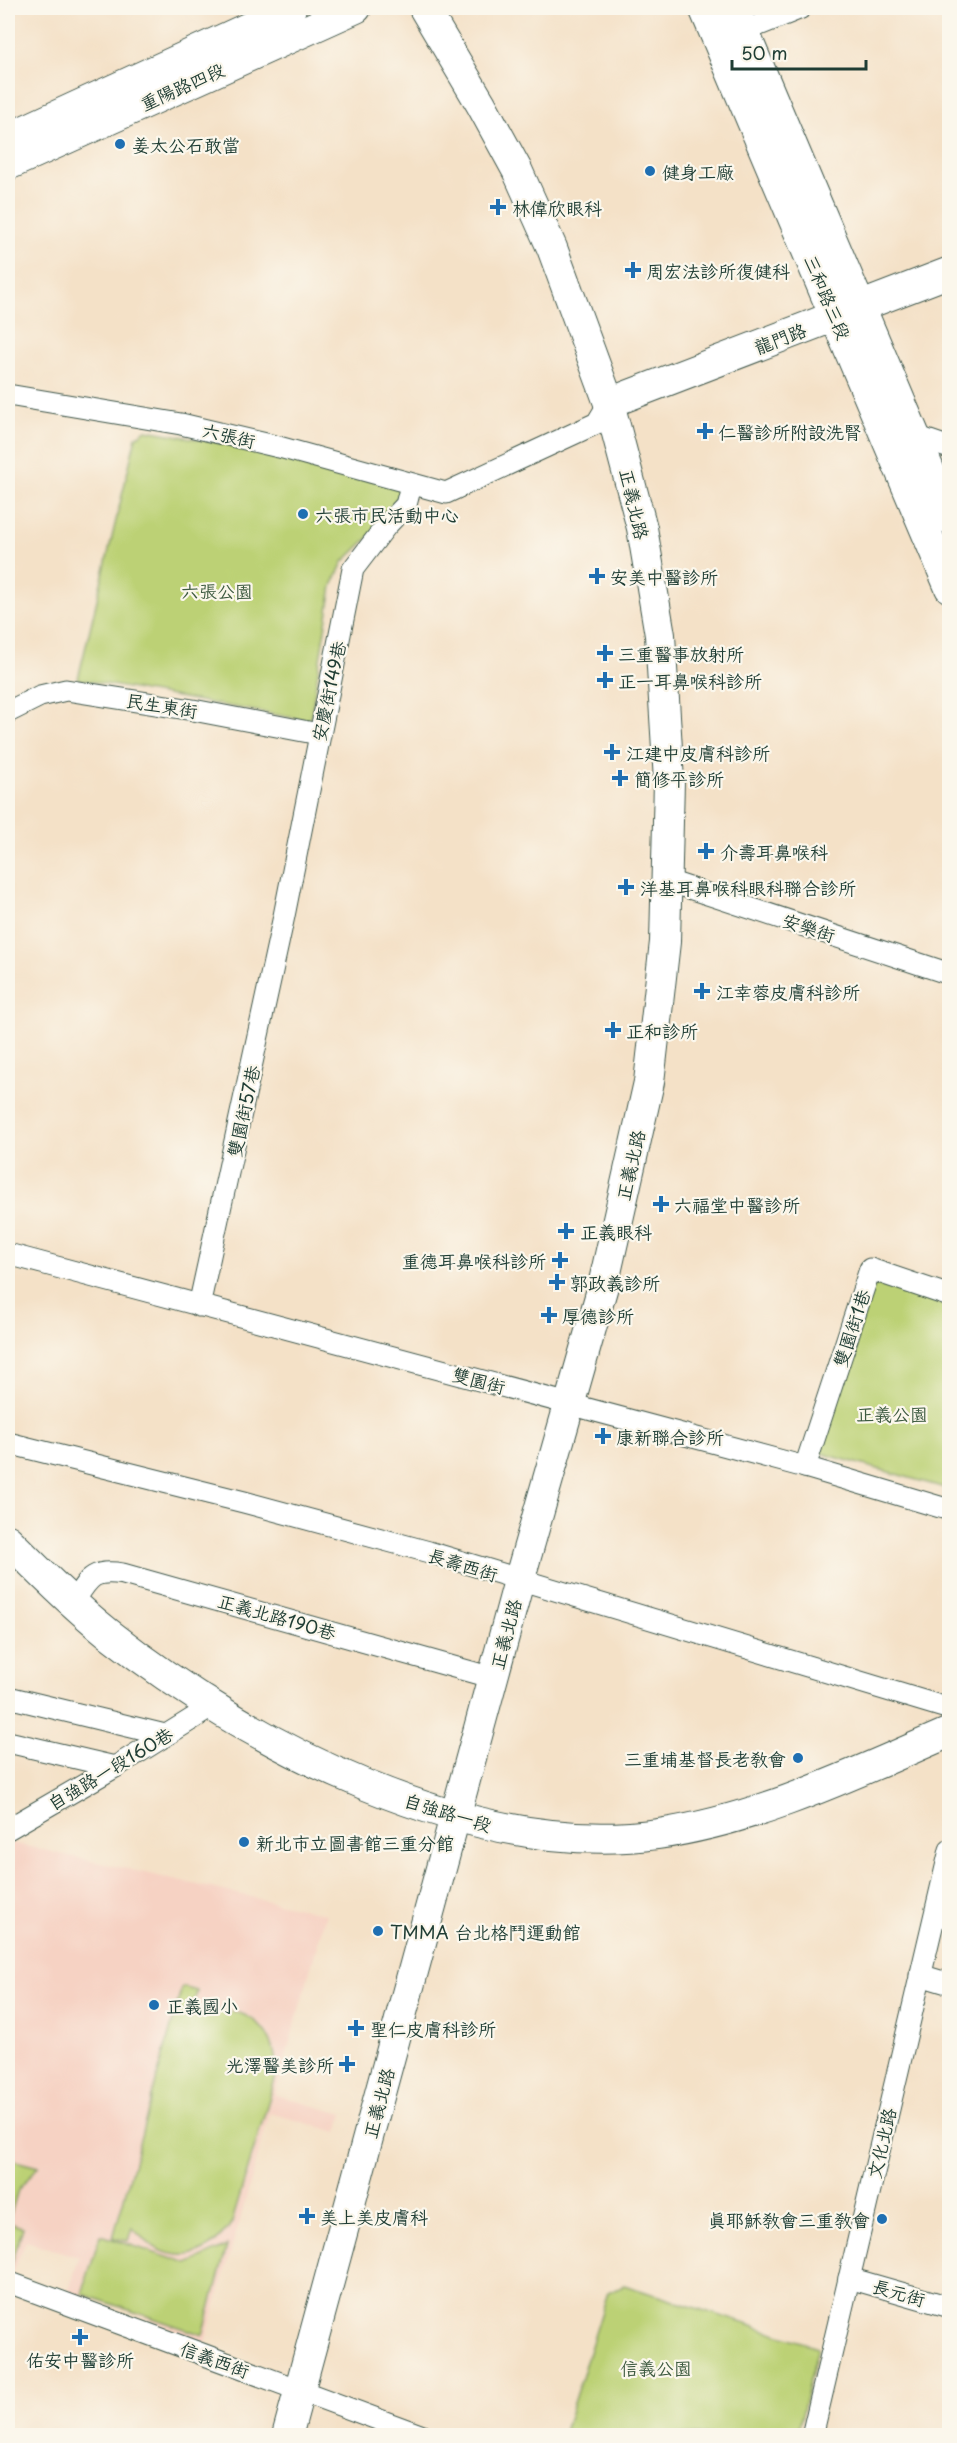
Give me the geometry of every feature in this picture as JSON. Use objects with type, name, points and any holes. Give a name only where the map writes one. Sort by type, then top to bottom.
[{"type":"street","name":"重陽路四段","points":[[8,138],[291,8]]},
{"type":"street","name":"重陽路四段","points":[[8,165],[356,8]]},
{"type":"street","name":"正義北路","points":[[287,2436],[519,1581],[603,1286],[649,1082],[665,942],[669,781],[660,635],[642,528],[609,403],[552,248],[516,170],[481,104],[424,8]]},
{"type":"street","name":"三和路三段","points":[[704,8],[849,312],[915,436],[950,519]]},
{"type":"street","points":[[738,15],[801,8]]},
{"type":"street","name":"三和路三段","points":[[738,15],[950,588]]},
{"type":"street","name":"龍門路","points":[[609,403],[950,272]]},
{"type":"street","name":"六張街","points":[[8,395],[181,424],[279,447],[446,493],[597,423],[609,403]]},
{"type":"street","points":[[915,436],[950,448]]},
{"type":"street","name":"安慶街149巷","points":[[284,916],[353,568],[406,505],[411,484]]},
{"type":"street","name":"民生東街","points":[[8,711],[40,696],[66,690],[204,712],[319,734]]},
{"type":"street","name":"安樂街","points":[[668,881],[950,974]]},
{"type":"street","name":"雙園街57巷","points":[[199,1306],[284,916]]},
{"type":"street","name":"雙園街","points":[[8,1254],[805,1467],[950,1510]]},
{"type":"street","name":"雙園街1巷","points":[[805,1467],[870,1269],[950,1296]]},
{"type":"street","name":"長壽西街","points":[[8,1443],[267,1508],[429,1552],[519,1581],[950,1708]]},
{"type":"street","name":"自強路一段","points":[[8,1540],[73,1603],[145,1661],[213,1706],[309,1759],[366,1784],[455,1816],[505,1829],[564,1837],[624,1837],[658,1834],[718,1821],[783,1802],[826,1786],[950,1732]]},
{"type":"street","name":"正義北路190巷","points":[[73,1603],[87,1581],[94,1575],[106,1571],[123,1574],[493,1678]]},
{"type":"street","points":[[8,1697],[165,1735]]},
{"type":"street","name":"自強路一段160巷","points":[[8,1829],[116,1767],[213,1706]]},
{"type":"street","points":[[8,1742],[116,1767]]},
{"type":"street","name":"文化北路","points":[[812,2436],[950,1850]]},
{"type":"street","points":[[920,1975],[950,1984]]},
{"type":"street","name":"長元街","points":[[849,2278],[950,2307]]},
{"type":"street","name":"信義西街","points":[[8,2282],[423,2436]]},
{"type":"shaded area","name":"正義國小","points":[[8,1842],[326,1914],[275,2095],[343,2114],[338,2132],[270,2113],[205,2343],[111,2303],[68,2294],[79,2257],[26,2241],[13,2272],[8,2269]]},
{"type":"green space","name":"六張公園","points":[[146,430],[259,450],[404,488],[368,538],[343,562],[332,586],[310,721],[78,679],[136,437]]},
{"type":"green space","name":"正義公園","points":[[875,1282],[949,1306],[949,1489],[817,1452]]},
{"type":"green space","points":[[182,1987],[197,1991],[191,2016],[208,2011],[225,2010],[252,2019],[263,2029],[271,2042],[276,2076],[232,2222],[210,2246],[197,2253],[184,2255],[171,2254],[158,2249],[132,2227],[128,2241],[113,2238]]},
{"type":"green space","points":[[8,2159],[38,2167],[18,2190],[8,2223]]},
{"type":"green space","points":[[8,2223],[23,2227],[11,2266],[8,2264]]},
{"type":"green space","points":[[100,2235],[188,2264],[227,2246],[203,2335],[82,2294]]},
{"type":"green space","name":"信義公園","points":[[624,2285],[818,2347],[797,2435],[563,2435],[608,2292]]},
{"type":"place","name":"姜太公石敢當","points":[[120,144]]},
{"type":"place","name":"健身工廠","points":[[650,171]]},
{"type":"place","name":"林偉欣眼科","points":[[498,207]]},
{"type":"place","name":"周宏法診所復健科","points":[[633,270]]},
{"type":"place","name":"仁醫診所附設洗腎","points":[[705,431]]},
{"type":"place","name":"六張市民活動中心","points":[[303,514]]},
{"type":"place","name":"安美中醫診所","points":[[597,576]]},
{"type":"place","name":"三重醫事放射所","points":[[605,653]]},
{"type":"place","name":"正一耳鼻喉科診所","points":[[605,680]]},
{"type":"place","name":"江建中皮膚科診所","points":[[612,752]]},
{"type":"place","name":"簡修平診所","points":[[620,778]]},
{"type":"place","name":"介壽耳鼻喉科","points":[[706,851]]},
{"type":"place","name":"洋基耳鼻喉科眼科聯合診所","points":[[626,887]]},
{"type":"place","name":"江幸蓉皮膚科診所","points":[[702,991]]},
{"type":"place","name":"正和診所","points":[[613,1030]]},
{"type":"place","name":"六福堂中醫診所","points":[[661,1204]]},
{"type":"place","name":"正義眼科","points":[[566,1231]]},
{"type":"place","name":"重德耳鼻喉科診所","points":[[560,1260]]},
{"type":"place","name":"郭政義診所","points":[[557,1282]]},
{"type":"place","name":"厚德診所","points":[[549,1315]]},
{"type":"place","name":"康新聯合診所","points":[[603,1436]]},
{"type":"place","name":"三重埔基督長老教會","points":[[798,1758]]},
{"type":"place","name":"新北市立圖書館三重分館","points":[[244,1842]]},
{"type":"place","name":"TMMA 台北格鬥運動館","points":[[378,1931]]},
{"type":"place","name":"正義國小","points":[[154,2005]]},
{"type":"place","name":"聖仁皮膚科診所","points":[[356,2028]]},
{"type":"place","name":"光澤醫美診所","points":[[347,2064]]},
{"type":"place","name":"美上美皮膚科","points":[[307,2216]]},
{"type":"place","name":"真耶穌教會三重教會","points":[[882,2219]]},
{"type":"place","name":"佑安中醫診所","points":[[80,2337]]}]
